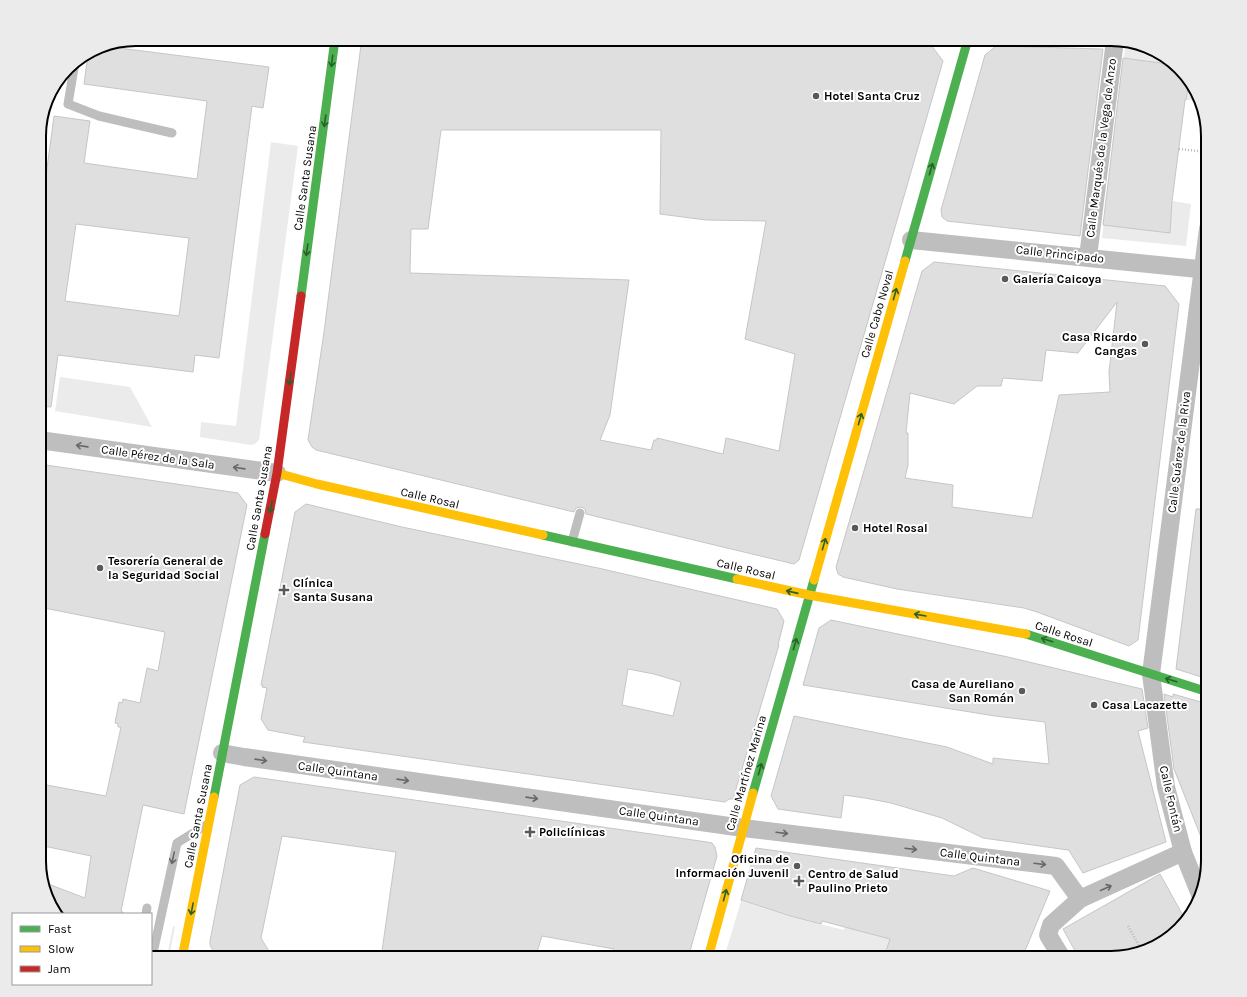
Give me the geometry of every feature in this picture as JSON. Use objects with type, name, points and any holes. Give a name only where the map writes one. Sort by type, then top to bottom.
[{"type":"street","name":"Calle Santa Susana","points":[[183,951],[277,474],[334,46]]},
{"type":"street","name":"Calle Cabo Noval","points":[[809,596],[966,46]]},
{"type":"street","name":"Calle Marqués de la Vega de Anzo","points":[[1088,257],[1114,46]]},
{"type":"street","name":"Calle Principado","points":[[911,240],[1201,270]]},
{"type":"street","name":"Calle Suárez de la Riva","points":[[1151,674],[1201,300]]},
{"type":"street","name":"Calle Pérez de la Sala","points":[[46,441],[277,474]]},
{"type":"street","name":"Calle Rosal","points":[[277,474],[809,596],[1030,635],[1201,690]]},
{"type":"street","name":"Calle Martínez Marina","points":[[710,951],[809,596]]},
{"type":"street","name":"Calle Fontán","points":[[1151,674],[1166,787],[1183,852],[1197,887]]},
{"type":"street","name":"Calle Quintana","points":[[222,753],[260,760],[743,828],[1056,866],[1080,899]]},
{"type":"street","points":[[1058,951],[1048,935],[1051,925],[1080,899],[1183,852]]},
{"type":"lane","points":[[73,72],[68,104],[99,116],[172,133]]},
{"type":"lane","points":[[572,542],[580,513]]},
{"type":"lane","points":[[153,951],[177,843],[209,824]]},
{"type":"path","points":[[1179,148],[1201,151]]},
{"type":"path","points":[[1128,926],[1139,946]]},
{"type":"shaded area","points":[[1125,49],[1135,49],[1156,58],[1164,63],[1131,59],[1110,226],[1170,233],[1172,201],[1191,204],[1186,246],[1102,238]]},
{"type":"shaded area","points":[[1188,90],[1194,100],[1187,100]]},
{"type":"shaded area","points":[[271,142],[298,146],[259,440],[255,444],[251,445],[200,437],[201,422],[236,426]]},
{"type":"shaded area","points":[[60,377],[130,387],[152,427],[55,411]]},
{"type":"shaded area","points":[[741,901],[791,917],[844,930],[845,927],[890,939],[886,951],[726,951]]},
{"type":"shaded area","points":[[173,926],[175,927],[170,951],[168,951]]},
{"type":"building","points":[[361,46],[932,46],[943,61],[799,560],[794,564],[586,514],[585,509],[581,507],[576,508],[574,512],[316,450],[312,447],[308,440],[324,332]],"holes":[[[441,130],[661,130],[660,214],[706,220],[766,221],[745,339],[795,354],[779,451],[726,438],[723,454],[657,438],[657,440],[654,440],[651,450],[600,440],[610,415],[629,280],[410,273],[411,229],[428,229]]]},
{"type":"building","points":[[996,46],[1103,49],[1080,236],[947,221],[942,217],[941,210],[985,55]]},
{"type":"building","points":[[119,48],[269,67],[263,108],[252,106],[219,358],[195,355],[193,372],[58,355],[51,407],[46,407],[46,176],[54,116],[90,121],[84,163],[197,179],[207,101],[84,84],[87,61],[102,53]],"holes":[[[76,224],[189,238],[179,316],[65,301]]]},
{"type":"building","points":[[1123,58],[1164,63],[1179,77],[1188,89],[1185,100],[1172,201],[1170,233],[1103,225]]},
{"type":"building","points":[[934,262],[1165,286],[1179,304],[1138,640],[1129,646],[1024,608],[897,589],[843,577],[838,574],[836,567],[922,271]],"holes":[[[1117,302],[1109,372],[1110,392],[1059,395],[1032,518],[952,507],[953,485],[905,478],[908,465],[908,433],[906,433],[910,393],[954,404],[977,386],[1001,386],[1003,378],[1042,381],[1046,350],[1078,353]]]},
{"type":"building","points":[[46,465],[238,493],[247,505],[184,814],[143,805],[121,911],[123,913],[63,913],[55,901],[49,884],[85,898],[91,856],[46,846],[46,785],[106,796],[121,727],[118,727],[118,724],[115,723],[119,702],[122,703],[123,699],[140,703],[147,668],[158,671],[165,632],[46,608]]},
{"type":"building","points":[[306,504],[402,527],[598,568],[777,609],[784,621],[779,645],[733,799],[729,799],[725,802],[303,742],[305,737],[268,730],[261,719],[267,688],[262,687],[263,685],[261,685],[295,512]],"holes":[[[628,669],[654,674],[681,682],[673,716],[622,705]]]},
{"type":"building","points":[[1196,509],[1201,509],[1201,677],[1176,669]]},
{"type":"building","points":[[831,620],[1008,657],[1142,689],[1148,728],[1138,731],[1166,842],[1083,873],[1068,849],[983,838],[942,818],[891,803],[844,795],[841,818],[778,809],[771,796],[794,716],[947,747],[993,764],[993,758],[1049,764],[1045,722],[995,716],[803,685],[819,628]]},
{"type":"building","points":[[1164,694],[1173,697],[1173,694],[1201,702],[1201,837],[1174,769]]},
{"type":"building","points":[[254,777],[712,843],[715,847],[717,856],[690,951],[613,951],[614,949],[542,936],[537,951],[382,951],[396,852],[282,836],[261,938],[269,951],[213,951],[210,945],[210,941],[240,785]]},
{"type":"building","points":[[756,848],[954,876],[973,868],[1050,891],[1025,951],[886,951],[890,939],[822,921],[821,924],[790,916],[741,900]]},
{"type":"building","points":[[1160,874],[1183,915],[1170,929],[1151,942],[1122,950],[1075,951],[1063,929]]},
{"type":"traffic: fast","points":[[301,296],[334,46]]},
{"type":"traffic: fast","points":[[905,261],[966,46]]},
{"type":"traffic: fast","points":[[214,797],[265,534]]},
{"type":"traffic: fast","points":[[543,535],[737,579]]},
{"type":"traffic: fast","points":[[753,793],[814,580]]},
{"type":"traffic: fast","points":[[1026,634],[1201,690]]},
{"type":"traffic: slow","points":[[814,580],[905,261]]},
{"type":"traffic: slow","points":[[277,473],[317,484],[543,535]]},
{"type":"traffic: slow","points":[[737,579],[809,595],[1026,634]]},
{"type":"traffic: slow","points":[[710,951],[753,793]]},
{"type":"traffic: slow","points":[[183,951],[214,797]]},
{"type":"traffic: jam","points":[[265,534],[277,473],[301,296]]},
{"type":"place","name":"Hotel Santa Cruz","points":[[816,96]]},
{"type":"place","name":"Galería Caicoya","points":[[1005,279]]},
{"type":"place","name":"Casa Ricardo Cangas","points":[[1145,344]]},
{"type":"place","name":"Hotel Rosal","points":[[855,528]]},
{"type":"place","name":"Tesorería General de la Seguridad Social","points":[[100,568]]},
{"type":"place","name":"Clínica Santa Susana","points":[[284,590]]},
{"type":"place","name":"Casa de Aureliano San Román","points":[[1022,691]]},
{"type":"place","name":"Casa Lacazette","points":[[1094,705]]},
{"type":"place","name":"Policlínicas","points":[[530,832]]},
{"type":"place","name":"Oficina de Información Juvenil","points":[[797,866]]},
{"type":"place","name":"Centro de Salud Paulino Prieto","points":[[799,881]]}]
